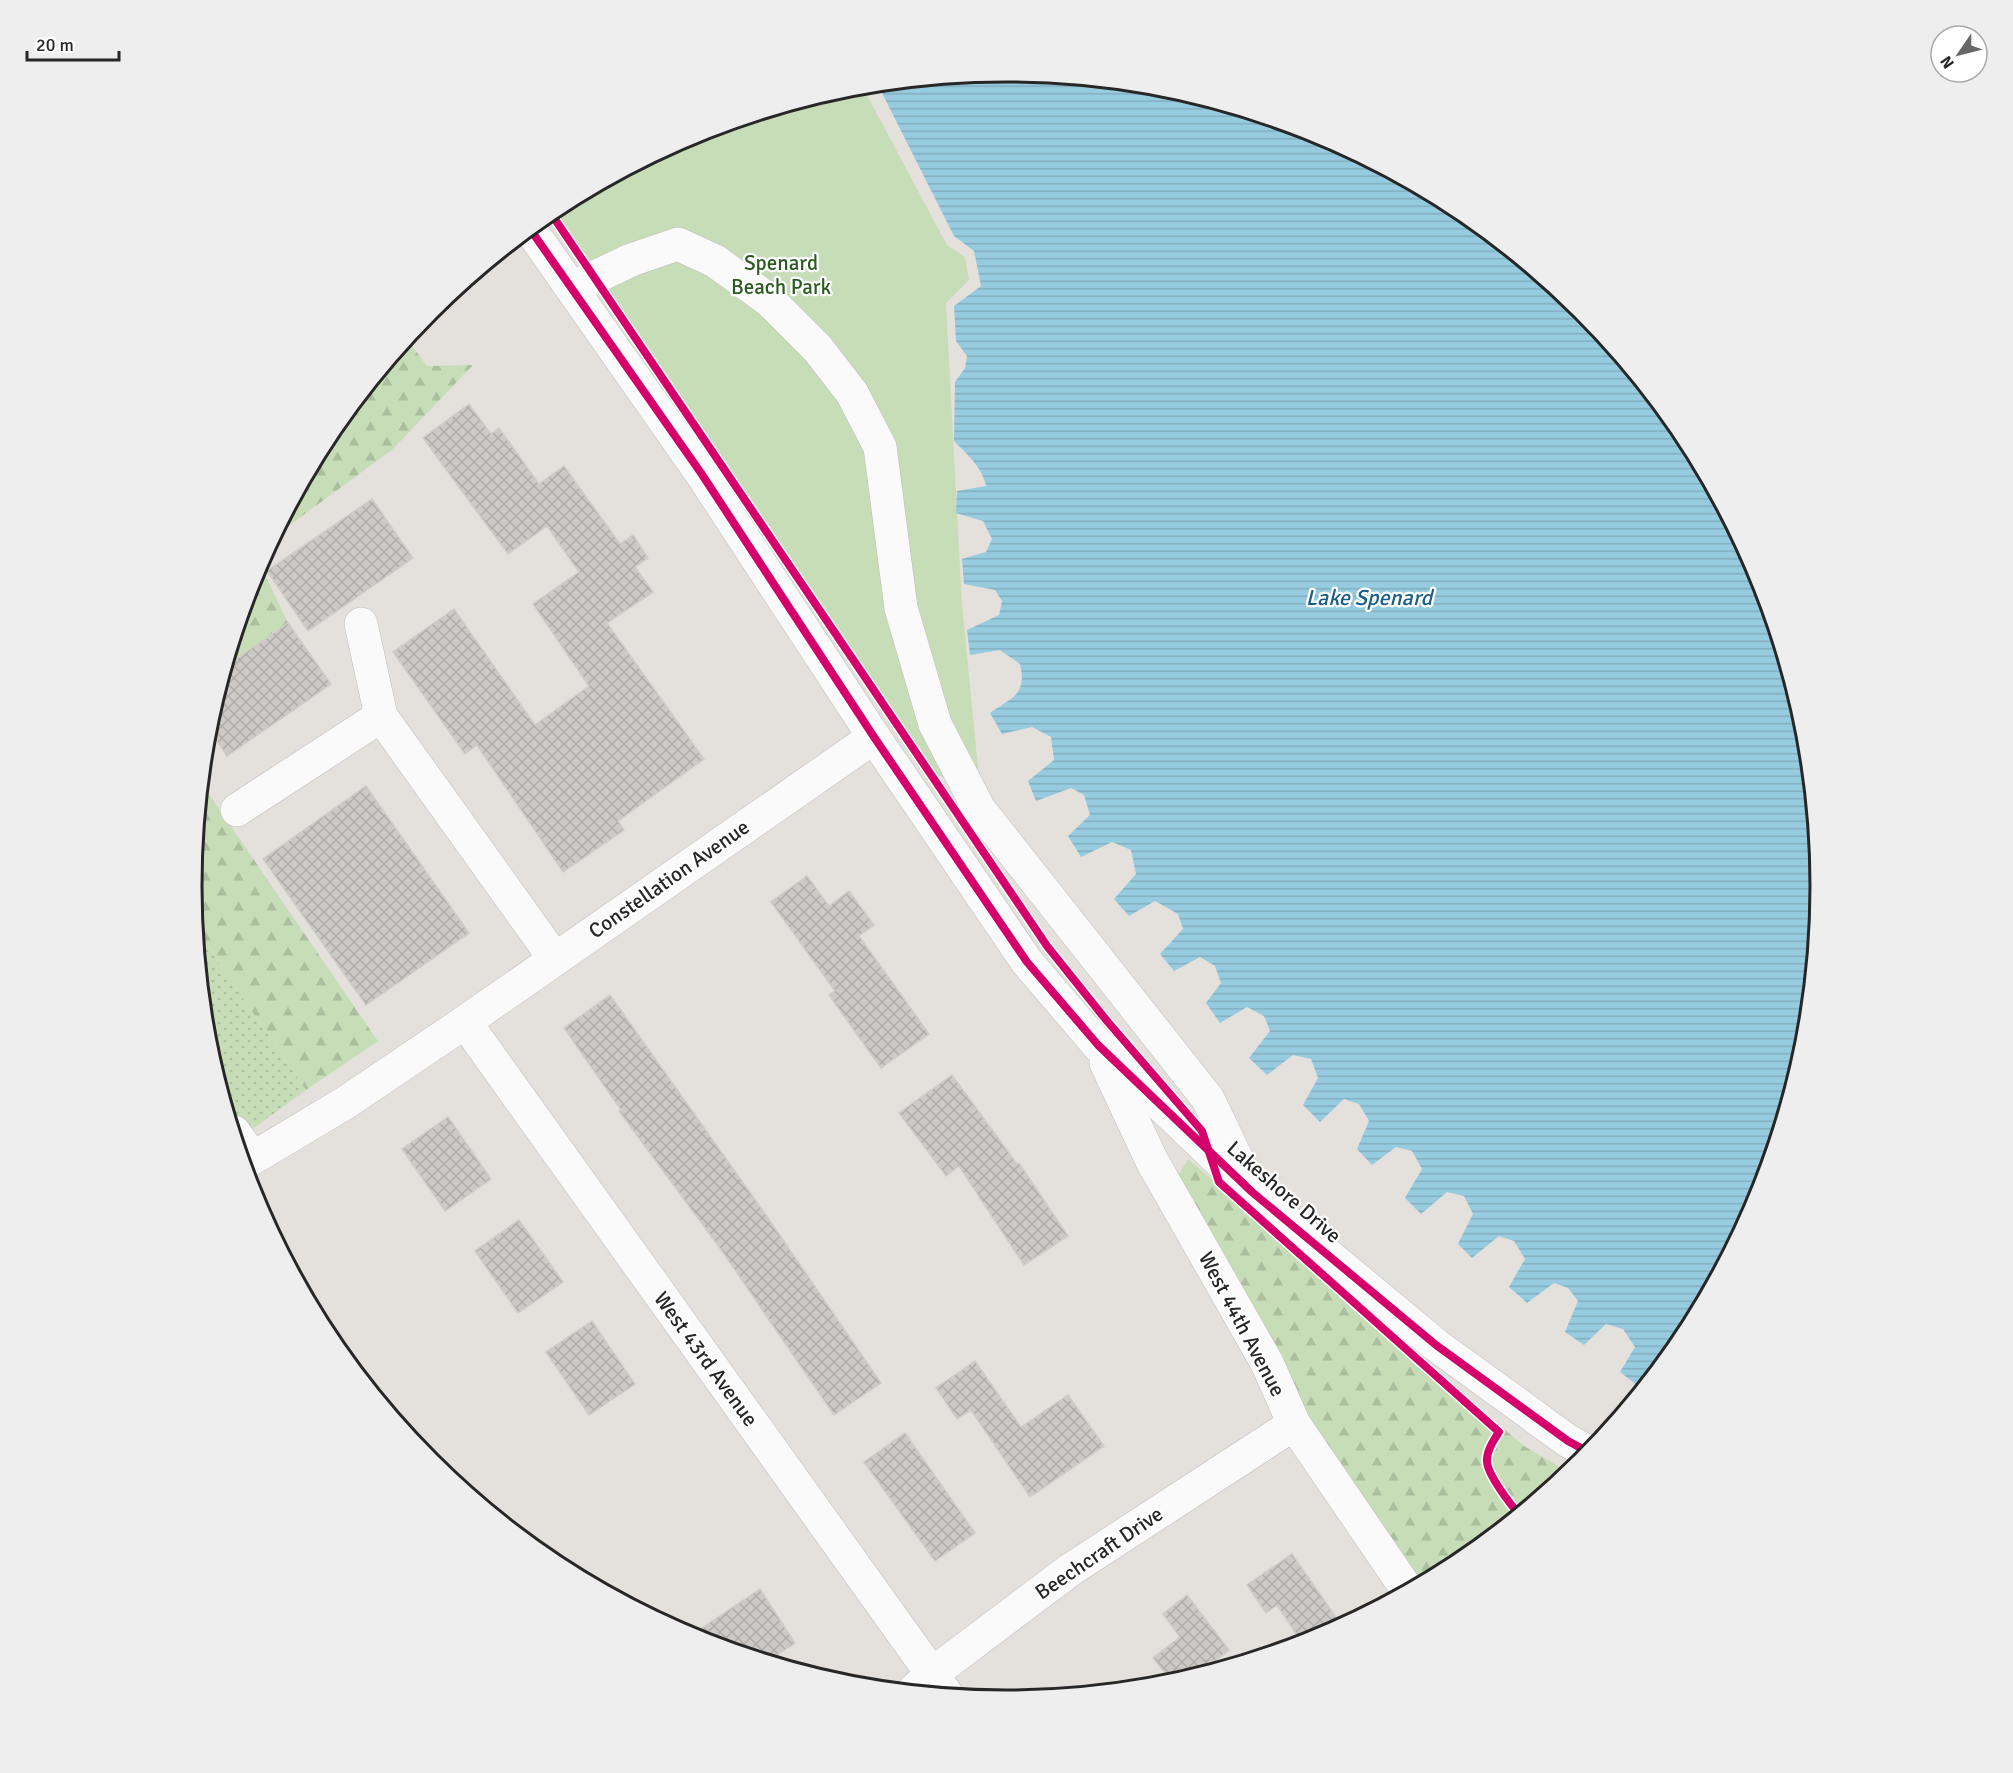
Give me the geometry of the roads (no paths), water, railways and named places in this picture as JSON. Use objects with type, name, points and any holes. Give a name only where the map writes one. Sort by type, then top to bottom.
[{"type":"street","name":"Lakeshore Drive","points":[[535,236],[701,473],[874,737],[1027,962],[1098,1045],[1252,1192],[1436,1345],[1581,1448]]},
{"type":"street","points":[[572,288],[632,260],[678,244],[715,261],[769,300],[818,349],[852,393],[879,447],[900,608],[935,724],[979,809],[1208,1099],[1252,1192]]},
{"type":"street","points":[[361,624],[381,716],[555,959]]},
{"type":"street","points":[[237,810],[381,716]]},
{"type":"street","name":"Constellation Avenue","points":[[247,1149],[253,1158],[345,1103],[874,737]]},
{"type":"street","name":"West 43rd Avenue","points":[[465,1022],[930,1687]]},
{"type":"street","name":"West 44th Avenue","points":[[1098,1045],[1152,1161],[1267,1363],[1294,1424],[1404,1585]]},
{"type":"street","name":"Beechcraft Drive","points":[[930,1687],[1070,1570],[1294,1424]]},
{"type":"water","name":"Lake Spenard","points":[[1006,82],[1059,84],[1111,89],[1163,98],[1265,125],[1362,165],[1408,190],[1453,218],[1537,282],[1611,356],[1675,440],[1703,485],[1728,531],[1749,579],[1768,628],[1783,678],[1804,782],[1809,834],[1809,939],[1804,991],[1795,1043],[1768,1145],[1728,1242],[1703,1289],[1675,1333],[1637,1385],[1620,1372],[1635,1347],[1623,1329],[1606,1324],[1584,1345],[1565,1332],[1578,1301],[1568,1288],[1554,1283],[1527,1303],[1509,1287],[1525,1259],[1514,1241],[1499,1236],[1472,1258],[1458,1244],[1473,1214],[1464,1196],[1447,1192],[1421,1214],[1405,1198],[1422,1169],[1412,1151],[1396,1147],[1372,1165],[1357,1149],[1369,1121],[1359,1104],[1344,1099],[1320,1122],[1303,1105],[1318,1078],[1311,1059],[1293,1055],[1267,1075],[1249,1058],[1270,1031],[1264,1016],[1247,1007],[1220,1023],[1206,1003],[1221,983],[1215,966],[1200,957],[1174,971],[1160,954],[1183,929],[1178,914],[1155,901],[1129,916],[1114,899],[1136,874],[1131,850],[1112,842],[1081,857],[1068,836],[1090,815],[1084,795],[1071,788],[1036,801],[1028,781],[1054,760],[1051,737],[1032,727],[1002,734],[990,713],[1011,699],[1020,689],[1022,674],[1020,664],[1000,650],[970,655],[967,630],[999,615],[1002,601],[995,590],[964,584],[962,559],[986,552],[992,539],[983,521],[956,513],[957,491],[986,486],[978,467],[954,441],[955,382],[965,368],[967,356],[956,341],[954,306],[981,286],[974,251],[954,236],[882,93],[954,84]]},
{"type":"park label","name":"Spenard Beach Park","points":[[781,275]]}]
